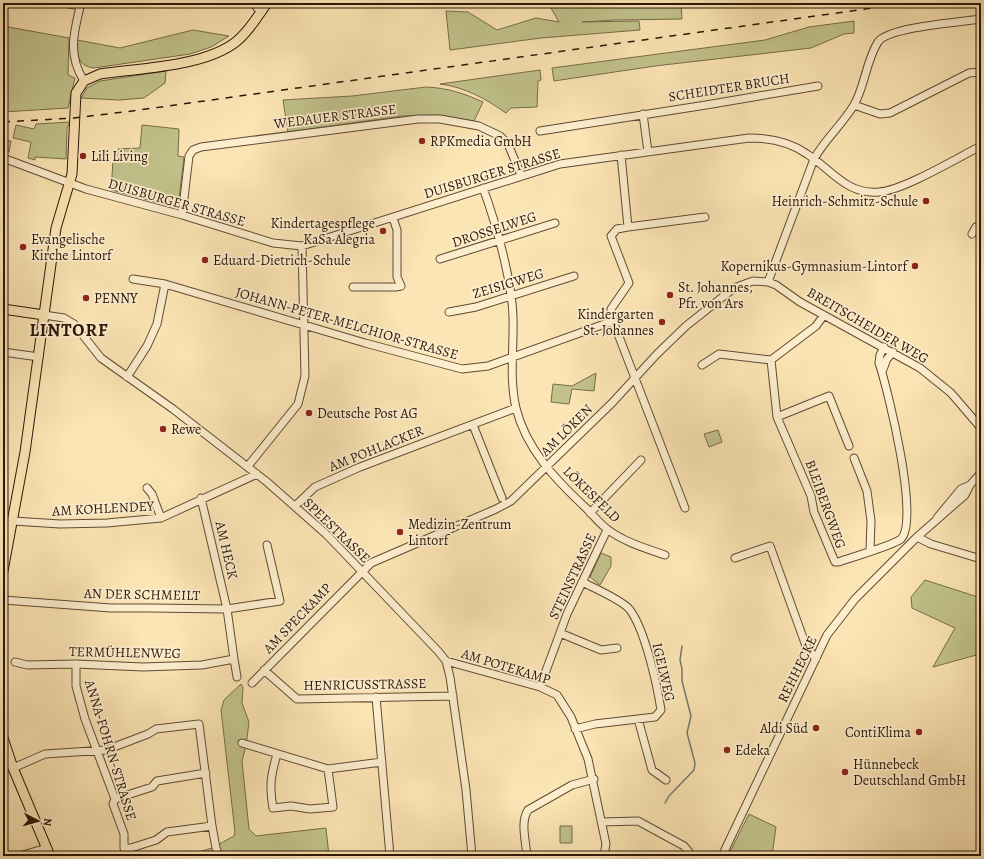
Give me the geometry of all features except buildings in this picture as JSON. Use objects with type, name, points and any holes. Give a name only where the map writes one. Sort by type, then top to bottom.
[{"type":"main road","points":[[3,567],[13,521],[39,357],[56,228],[70,184],[73,157],[74,102],[81,84],[100,74],[197,60],[213,55],[238,40],[267,3]]},
{"type":"main road","points":[[3,309],[44,315]]},
{"type":"main road","points":[[3,738],[13,768],[48,852]]},
{"type":"street","points":[[64,3],[81,4],[74,34],[73,55],[81,84]]},
{"type":"street","points":[[254,3],[260,12]]},
{"type":"street","points":[[768,282],[814,159],[820,148],[854,105],[876,48],[886,36],[916,28],[981,19]]},
{"type":"street","points":[[854,105],[880,114],[890,113],[969,73],[981,72]]},
{"type":"street","name":"SCHEIDTER BRUCH","points":[[540,131],[818,86]]},
{"type":"street","points":[[643,114],[648,152]]},
{"type":"street","name":"WEDAUER STRASSE","points":[[182,214],[189,156],[193,150],[201,147],[396,121],[440,119],[479,126],[500,136],[508,144],[521,175]]},
{"type":"street","name":"DUISBURGER STRASSE","points":[[3,158],[70,184],[182,214],[273,243],[302,246],[393,218],[521,175],[560,164],[759,138],[787,144],[806,153],[840,182],[850,188],[870,192],[880,192],[900,186],[981,146]]},
{"type":"street","points":[[621,156],[628,227]]},
{"type":"street","name":"LÖKESFELD","points":[[483,188],[499,242],[512,297],[514,317],[512,359],[516,408],[532,447],[561,484],[607,530],[630,543],[665,555]]},
{"type":"street","points":[[685,508],[613,321],[611,308],[629,283],[611,236],[617,229],[705,217]]},
{"type":"street","points":[[353,287],[401,286],[398,277],[398,253],[396,248],[397,230],[393,218]]},
{"type":"street","name":"DROSSELWEG","points":[[440,259],[499,242],[555,223]]},
{"type":"street","points":[[972,234],[976,227],[981,225]]},
{"type":"street","points":[[248,466],[298,404],[302,394],[305,376],[302,246]]},
{"type":"street","name":"ZEISIGWEG","points":[[449,312],[468,309],[512,297],[574,276]]},
{"type":"street","name":"JOHANN-PETER-MELCHIOR-STRASSE","points":[[133,279],[165,284],[304,326],[462,369],[488,366],[512,359],[613,321]]},
{"type":"street","name":"AM LÖKEN","points":[[362,571],[371,563],[389,554],[506,505],[612,403],[634,378],[686,326],[734,288],[753,281],[768,282]]},
{"type":"street","name":"BREITSCHEIDER WEG","points":[[768,282],[824,315],[884,346],[920,368],[942,385],[979,425],[981,433]]},
{"type":"street","points":[[127,377],[147,346],[158,324],[165,284]]},
{"type":"street","name":"SPEESTRASSE","points":[[44,315],[64,318],[74,324],[85,337],[94,352],[248,466],[295,506],[326,534],[446,661],[453,696],[466,790],[472,856]]},
{"type":"street","points":[[702,365],[719,354],[771,360],[816,326],[824,315]]},
{"type":"street","name":"BLEIBERGWEG","points":[[771,360],[777,417],[811,496],[814,512],[832,560],[838,562],[901,539],[906,526],[904,468],[879,363],[880,355],[884,346]]},
{"type":"street","points":[[3,352],[39,357]]},
{"type":"street","points":[[882,372],[887,359],[893,352]]},
{"type":"street","points":[[777,417],[829,396],[849,446]]},
{"type":"street","name":"AM POHLACKER","points":[[295,506],[315,487],[360,467],[516,408]]},
{"type":"street","points":[[474,425],[502,498]]},
{"type":"street","points":[[854,458],[867,491],[871,521],[870,551]]},
{"type":"street","points":[[590,513],[641,460]]},
{"type":"street","name":"REHHECKE","points":[[722,856],[827,635],[841,615],[917,537],[934,521],[948,512],[965,495],[970,485],[981,473]]},
{"type":"street","name":"AM KOHLENDEY","points":[[13,521],[60,524],[107,523],[161,518],[257,474]]},
{"type":"street","points":[[147,488],[152,494],[161,518]]},
{"type":"street","name":"AM HECK","points":[[202,498],[227,608]]},
{"type":"street","name":"STEINSTRASSE","points":[[540,687],[560,633],[607,530]]},
{"type":"street","points":[[917,537],[930,544],[981,559]]},
{"type":"street","name":"AN DER SCHMEILT","points":[[3,600],[111,608],[227,608],[280,601],[267,545]]},
{"type":"street","points":[[735,558],[770,546],[806,646],[816,659]]},
{"type":"street","name":"AM SPECKAMP","points":[[252,684],[362,571]]},
{"type":"street","name":"IGELWEG","points":[[575,729],[595,724],[655,717],[660,710],[658,694],[642,635],[630,608],[582,582]]},
{"type":"street","points":[[227,608],[237,677]]},
{"type":"street","name":"STEINSTRASSE","points":[[560,633],[601,650],[617,648]]},
{"type":"street","name":"TERMÜHLENWEG","points":[[15,662],[27,664],[167,667],[234,659]]},
{"type":"street","name":"AM POTEKAMP","points":[[446,661],[540,687],[557,695],[571,717],[588,759],[594,779],[606,844],[604,856]]},
{"type":"street","name":"ANNA-FOHRN-STRASSE","points":[[76,664],[76,686],[115,799],[113,804],[124,834],[124,848],[131,848],[156,840],[167,832],[212,826]]},
{"type":"street","name":"HENRICUSSTRASSE","points":[[264,670],[297,699],[453,696]]},
{"type":"street","points":[[376,697],[390,856]]},
{"type":"street","points":[[638,719],[652,770],[666,780]]},
{"type":"street","points":[[13,768],[45,754],[98,751],[148,734],[156,729],[199,724],[212,826],[219,856]]},
{"type":"street","points":[[242,742],[328,769],[382,762]]},
{"type":"street","points":[[277,754],[270,778],[273,808],[291,806],[310,809],[333,807],[328,769]]},
{"type":"street","points":[[115,799],[152,787],[157,781],[206,773]]},
{"type":"street","points":[[527,856],[524,823],[525,815],[528,810],[572,785],[594,779]]},
{"type":"street","points":[[602,822],[638,821],[684,846],[689,852]]},
{"type":"street","points":[[19,856],[48,852]]},
{"type":"green space","points":[[548,3],[681,3],[682,19],[582,22],[639,21],[640,30],[541,38],[450,50],[446,11],[468,12],[497,30],[536,18],[559,22]]},
{"type":"green space","points":[[854,21],[854,33],[844,34],[811,48],[655,66],[554,81],[552,68],[765,40],[809,27]]},
{"type":"green space","points":[[3,26],[69,38],[68,75],[75,78],[68,108],[3,112]]},
{"type":"green space","points":[[193,30],[229,36],[211,47],[190,54],[94,68],[88,67],[81,62],[77,50],[77,40],[120,48]]},
{"type":"green space","points":[[540,70],[541,80],[538,81],[537,107],[511,108],[506,113],[475,94],[440,84]]},
{"type":"green space","points":[[166,71],[165,83],[144,98],[119,100],[81,98],[87,88],[100,81]]},
{"type":"green space","points":[[426,87],[441,88],[469,96],[483,102],[474,121],[437,115],[403,116],[288,132],[283,100],[352,96]]},
{"type":"green space","points":[[70,122],[67,128],[66,159],[35,157],[35,160],[28,158],[31,142],[13,138],[16,125],[34,129],[36,124]]},
{"type":"green space","points":[[142,125],[179,129],[178,156],[184,157],[178,208],[111,190],[113,161],[118,149],[140,148]]},
{"type":"green space","points":[[3,140],[11,141],[9,152],[3,151]]},
{"type":"green space","points":[[596,373],[594,391],[572,389],[569,404],[551,402],[553,384],[572,386]]},
{"type":"green space","points":[[718,430],[722,442],[709,447],[704,434]]},
{"type":"green space","points":[[601,553],[611,557],[611,566],[600,585],[590,577]]},
{"type":"green space","points":[[925,580],[981,598],[981,645],[977,647],[980,654],[933,667],[955,628],[912,608],[911,597]]},
{"type":"green space","points":[[241,684],[243,687],[242,703],[249,722],[246,746],[242,761],[249,829],[256,836],[326,828],[329,856],[185,856],[212,848],[234,836],[235,832],[221,710],[224,700]]},
{"type":"green space","points":[[749,814],[776,827],[772,856],[728,856]]},
{"type":"green space","points":[[560,826],[572,826],[572,843],[560,843]]},
{"type":"waterway","points":[[665,803],[669,796],[694,770],[695,763],[687,733],[691,716],[682,681],[680,660],[682,646]]},
{"type":"railway","points":[[3,122],[74,118],[132,111],[909,3]]},
{"type":"place","name":"RPKmedia GmbH","points":[[422,141]]},
{"type":"place","name":"Lili Living","points":[[83,156]]},
{"type":"place","name":"Heinrich-Schmitz-Schule","points":[[926,201]]},
{"type":"place","name":"Kindertagespflege KaSa Alegria","points":[[383,231]]},
{"type":"place","name":"Evangelische Kirche Lintorf","points":[[23,247]]},
{"type":"place","name":"Eduard-Dietrich-Schule","points":[[205,260]]},
{"type":"place","name":"Kopernikus-Gymnasium-Lintorf","points":[[915,266]]},
{"type":"place","name":"St. Johannes, Pfr. von Ars","points":[[670,295]]},
{"type":"place","name":"PENNY","points":[[86,298]]},
{"type":"place","name":"Kindergarten St. Johannes","points":[[662,322]]},
{"type":"place","name":"Deutsche Post AG","points":[[309,413]]},
{"type":"place","name":"Rewe","points":[[163,429]]},
{"type":"place","name":"Medizin-Zentrum Lintorf","points":[[400,532]]},
{"type":"place","name":"Aldi Süd","points":[[816,728]]},
{"type":"place","name":"ContiKlima","points":[[919,732]]},
{"type":"place","name":"Edeka","points":[[727,750]]},
{"type":"place","name":"Hünnebeck Deutschland GmbH","points":[[845,772]]},
{"type":"district","name":"LINTORF","points":[[69,330]]}]
